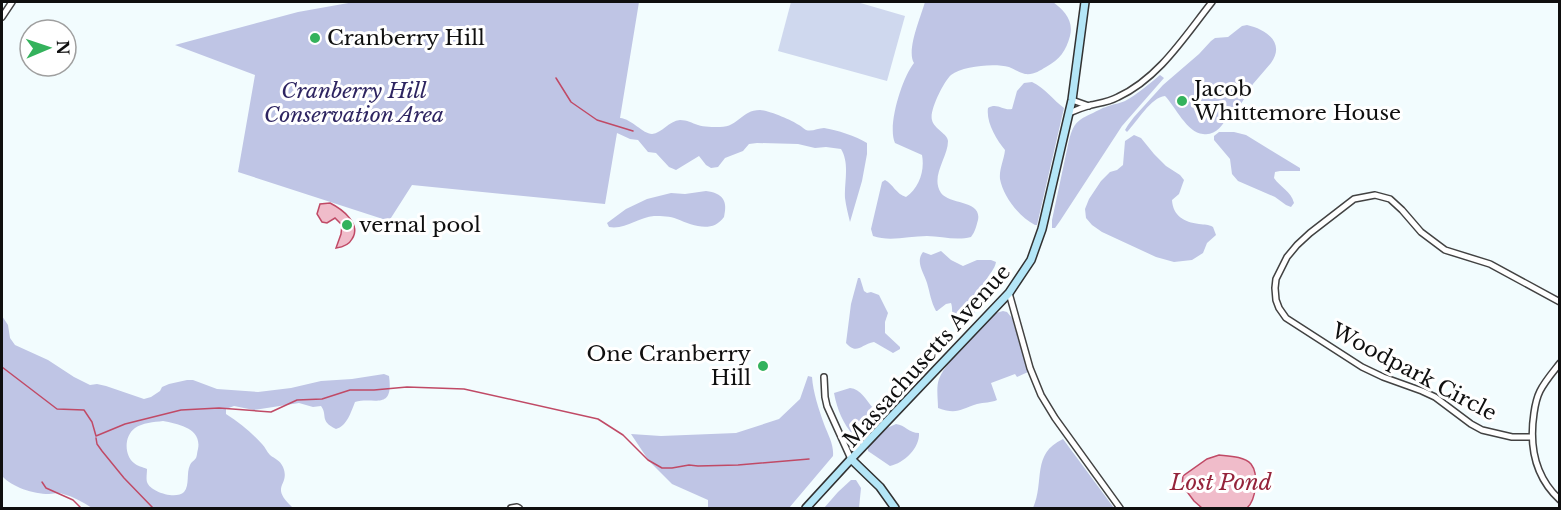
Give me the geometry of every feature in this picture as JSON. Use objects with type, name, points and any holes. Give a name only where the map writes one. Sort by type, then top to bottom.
[{"type":"main road","name":"Massachusetts Avenue","points":[[896,508],[880,487],[851,459],[1009,293],[1031,260],[1039,238],[1072,100],[1085,2]]},
{"type":"main road","points":[[806,508],[851,459]]},
{"type":"street","points":[[2,17],[12,2]]},
{"type":"street","points":[[1069,113],[1108,102],[1142,83],[1161,65],[1212,2]]},
{"type":"street","points":[[1072,100],[1089,106]]},
{"type":"street","name":"Woodpark Circle","points":[[1532,437],[1512,437],[1482,430],[1435,397],[1362,367],[1286,318],[1275,300],[1276,279],[1287,257],[1310,233],[1354,199],[1375,195],[1390,199],[1420,232],[1445,250],[1490,264],[1560,302]]},
{"type":"street","points":[[1009,293],[1030,368],[1041,395],[1120,508]]},
{"type":"street","points":[[1560,363],[1539,392],[1532,437],[1536,463],[1544,480],[1560,500]]},
{"type":"street","points":[[824,377],[827,406],[851,459]]},
{"type":"street","points":[[511,508],[519,508]]},
{"type":"green space","name":"Cranberry Hill Conservation Area","points":[[354,2],[639,2],[620,118],[652,134],[680,120],[703,126],[726,126],[748,113],[760,110],[786,118],[806,130],[824,128],[857,138],[867,143],[867,154],[850,222],[845,198],[845,161],[841,149],[815,148],[798,144],[749,144],[743,151],[725,158],[718,167],[711,168],[699,156],[676,170],[669,167],[656,153],[648,152],[638,140],[617,133],[605,204],[412,185],[389,221],[238,172],[255,75],[175,45],[298,12]]},
{"type":"green space","points":[[925,2],[1053,2],[1067,16],[1071,31],[1067,46],[1059,58],[1036,72],[1025,74],[1003,66],[971,67],[951,75],[941,90],[935,103],[932,120],[948,141],[938,174],[938,187],[945,197],[975,209],[978,220],[971,237],[960,239],[927,236],[879,238],[873,236],[871,229],[882,182],[885,180],[906,197],[918,184],[922,173],[922,155],[895,143],[893,125],[901,90],[914,63],[913,42]]},
{"type":"green space","points":[[1247,25],[1266,33],[1271,38],[1275,43],[1275,56],[1237,109],[1218,129],[1212,133],[1203,134],[1192,129],[1165,96],[1160,97],[1144,111],[1127,132],[1125,130],[1163,85],[1211,41],[1215,38],[1228,37],[1242,26]]},
{"type":"green space","points":[[1160,75],[1164,78],[1122,126],[1060,221],[1055,228],[1052,228],[1069,140],[1075,126],[1088,115],[1130,98]]},
{"type":"green space","points":[[1032,82],[1064,108],[1037,225],[1018,211],[1004,192],[1000,175],[1005,150],[992,130],[988,113],[988,108],[991,106],[1012,109],[1017,91],[1024,83]]},
{"type":"green space","points":[[1219,132],[1246,135],[1300,168],[1300,171],[1275,172],[1274,178],[1293,199],[1294,203],[1291,207],[1275,197],[1238,181],[1232,174],[1230,159],[1214,140],[1214,136]]},
{"type":"green space","points":[[1134,135],[1141,138],[1166,166],[1184,180],[1179,194],[1172,200],[1177,214],[1189,222],[1213,227],[1216,235],[1207,243],[1203,253],[1192,260],[1174,262],[1156,257],[1102,232],[1086,218],[1085,209],[1089,199],[1110,172],[1123,165],[1125,141]]},
{"type":"green space","points":[[706,191],[717,194],[725,202],[724,217],[708,227],[660,216],[648,217],[621,227],[609,227],[607,223],[626,209],[647,199],[671,193]]},
{"type":"green space","points":[[941,251],[951,260],[963,266],[977,260],[996,262],[982,289],[975,312],[967,322],[959,326],[954,322],[951,303],[936,311],[921,268],[920,260],[923,252],[931,255]]},
{"type":"green space","points":[[858,278],[860,278],[864,291],[879,295],[888,313],[885,333],[900,347],[893,353],[874,342],[856,349],[846,343],[851,304]]},
{"type":"green space","points":[[1003,311],[1012,318],[1028,372],[991,383],[997,400],[995,401],[954,411],[938,408],[938,386],[943,371],[956,354],[996,313]]},
{"type":"green space","points":[[2,316],[15,345],[48,360],[90,385],[106,386],[144,399],[160,391],[162,387],[187,380],[217,389],[258,392],[321,381],[384,374],[389,376],[390,387],[385,398],[355,402],[346,422],[336,429],[327,423],[321,406],[313,407],[299,403],[254,410],[234,406],[226,409],[226,414],[241,424],[282,465],[285,473],[282,495],[293,508],[92,508],[61,493],[43,494],[23,489],[2,476]],"holes":[[[163,421],[188,428],[196,436],[198,442],[196,457],[190,464],[186,489],[175,495],[158,492],[149,486],[147,469],[134,463],[127,451],[127,440],[131,431],[141,425]]]},
{"type":"green space","points":[[808,376],[812,377],[818,407],[832,444],[833,456],[789,508],[708,508],[708,500],[672,484],[649,461],[631,434],[661,436],[736,433],[779,419],[800,399]]},
{"type":"green space","points":[[850,388],[860,393],[873,408],[871,424],[861,437],[854,436],[847,426],[835,399],[834,393]]},
{"type":"green space","points":[[896,424],[919,433],[919,439],[910,454],[901,462],[890,466],[868,451],[868,447],[887,428]]},
{"type":"green space","points":[[1063,439],[1114,508],[1033,508],[1040,469],[1046,452]]},
{"type":"green space","points":[[851,480],[856,480],[861,488],[859,508],[824,508],[838,492]]},
{"type":"shaded area","points":[[791,2],[857,2],[905,16],[887,81],[778,51]]},
{"type":"water","points":[[330,203],[345,213],[354,228],[349,243],[336,248],[342,225],[335,218],[327,223],[322,222],[317,214],[320,204]]},
{"type":"water","name":"Lost Pond","points":[[1219,455],[1244,459],[1251,464],[1256,480],[1253,499],[1247,508],[1202,508],[1182,485],[1183,476],[1207,459]]},
{"type":"waterway","points":[[556,78],[571,102],[597,120],[633,131]]},
{"type":"waterway","points":[[2,367],[57,409],[84,410],[92,422],[96,436],[125,424],[181,410],[219,408],[271,412],[297,400],[322,399],[350,390],[407,387],[464,389],[598,419],[623,435],[648,460],[662,468],[809,459]]},
{"type":"waterway","points":[[96,438],[102,451],[153,508]]},
{"type":"waterway","points":[[42,482],[46,488],[73,500],[81,508]]},
{"type":"place","name":"Cranberry Hill","points":[[315,38]]},
{"type":"place","name":"Jacob Whittemore House","points":[[1182,101]]},
{"type":"place","name":"vernal pool","points":[[347,225]]},
{"type":"place","name":"One Cranberry Hill","points":[[763,366]]}]
